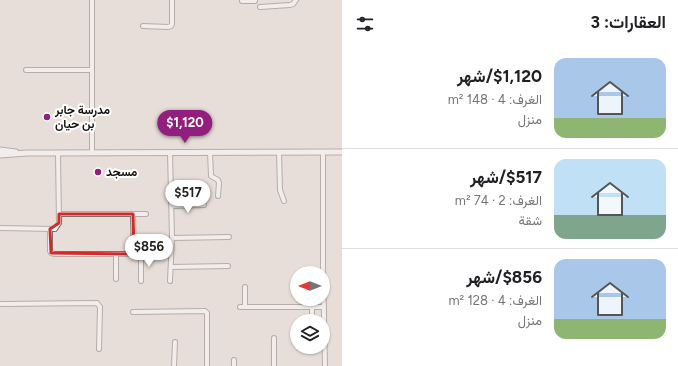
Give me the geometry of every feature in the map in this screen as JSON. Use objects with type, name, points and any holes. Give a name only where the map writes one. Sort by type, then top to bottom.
[{"type":"main road","points":[[1,153],[342,152]]},
{"type":"street","points":[[92,0],[92,152]]},
{"type":"street","points":[[143,26],[171,26],[172,0]]},
{"type":"street","points":[[242,0],[255,1]]},
{"type":"street","points":[[260,7],[290,5],[296,0]]},
{"type":"street","points":[[26,70],[92,70]]},
{"type":"street","points":[[170,152],[172,206],[170,281]]},
{"type":"street","points":[[210,152],[212,176],[218,180],[219,183],[218,196]]},
{"type":"street","points":[[279,152],[280,190],[284,201]]},
{"type":"street","points":[[323,152],[325,366]]},
{"type":"street","points":[[0,228],[55,229],[59,223],[58,153]]},
{"type":"street","points":[[172,206],[204,205]]},
{"type":"street","points":[[59,214],[146,214]]},
{"type":"street","points":[[133,214],[134,254]]},
{"type":"street","points":[[50,229],[50,251],[54,254],[150,254]]},
{"type":"street","points":[[172,238],[230,237]]},
{"type":"street","points":[[116,254],[116,279]]},
{"type":"street","points":[[140,254],[141,281]]},
{"type":"street","points":[[171,267],[228,266]]},
{"type":"street","points":[[245,288],[243,307],[324,307]]},
{"type":"street","points":[[0,304],[97,303],[100,307],[99,349]]},
{"type":"street","points":[[312,307],[312,314]]},
{"type":"street","points":[[133,312],[207,312],[207,366]]},
{"type":"street","points":[[274,338],[274,366]]},
{"type":"street","points":[[174,342],[174,366]]},
{"type":"street","points":[[234,360],[234,366]]},
{"type":"highlighted area","points":[[59,214],[133,214],[134,254],[51,253],[50,229],[59,223]]},
{"type":"place","name":"مدرسة جابر بن حيان","points":[[47,117]]},
{"type":"place","name":"مسجد","points":[[98,172]]}]
